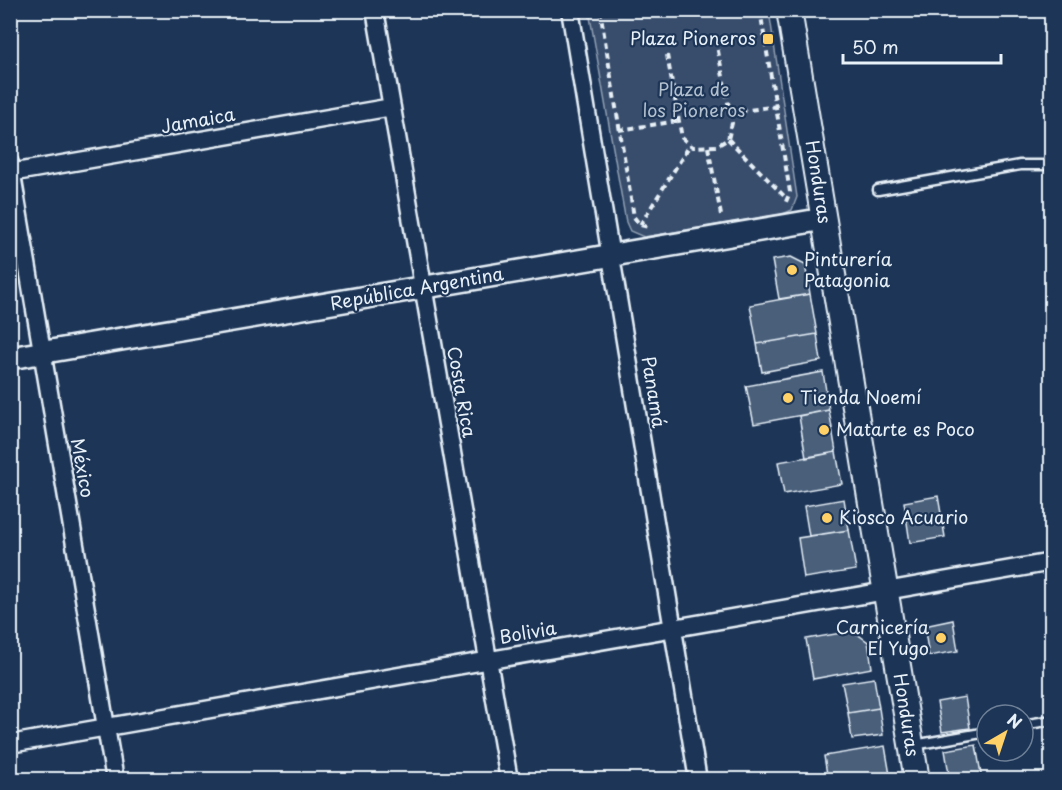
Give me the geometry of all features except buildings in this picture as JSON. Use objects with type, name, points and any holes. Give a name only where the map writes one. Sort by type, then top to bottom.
[{"type":"main road","name":"Honduras","points":[[789,10],[917,780]]},
{"type":"street","name":"Costa Rica","points":[[375,10],[509,780]]},
{"type":"street","name":"Panamá","points":[[570,10],[698,780]]},
{"type":"street","name":"Jamaica","points":[[11,169],[392,107]]},
{"type":"street","name":"México","points":[[11,169],[115,780]]},
{"type":"street","name":"República Argentina","points":[[10,358],[824,219]]},
{"type":"street","name":"Bolivia","points":[[10,744],[1052,562]]},
{"type":"lane","points":[[878,190],[1020,165],[1052,165]]},
{"type":"lane","points":[[1035,723],[1052,720]]},
{"type":"lane","points":[[912,746],[975,734]]},
{"type":"path","points":[[600,10],[634,217],[640,225]]},
{"type":"path","points":[[760,10],[790,192],[788,200],[782,205]]},
{"type":"path","points":[[667,54],[682,138],[690,145],[717,146],[728,139],[732,131],[717,46]]},
{"type":"path","points":[[730,113],[776,106]]},
{"type":"path","points":[[619,130],[678,121]]},
{"type":"path","points":[[728,139],[788,200]]},
{"type":"path","points":[[640,225],[690,145]]},
{"type":"path","points":[[708,147],[722,215]]},
{"type":"path","points":[[711,217],[731,214]]},
{"type":"path","points":[[640,225],[658,225]]},
{"type":"green space","name":"Plaza de los Pioneros","points":[[589,11],[769,11],[797,197],[792,210],[783,214],[644,237],[630,231],[626,222]]},
{"type":"place","name":"Plaza Pioneros","points":[[768,39]]},
{"type":"place","name":"Pinturería Patagonia","points":[[792,270]]},
{"type":"place","name":"Tienda Noemí","points":[[788,398]]},
{"type":"place","name":"Matarte es Poco","points":[[824,430]]},
{"type":"place","name":"Kiosco Acuario","points":[[827,518]]},
{"type":"place","name":"Carnicería El Yugo","points":[[941,638]]}]
